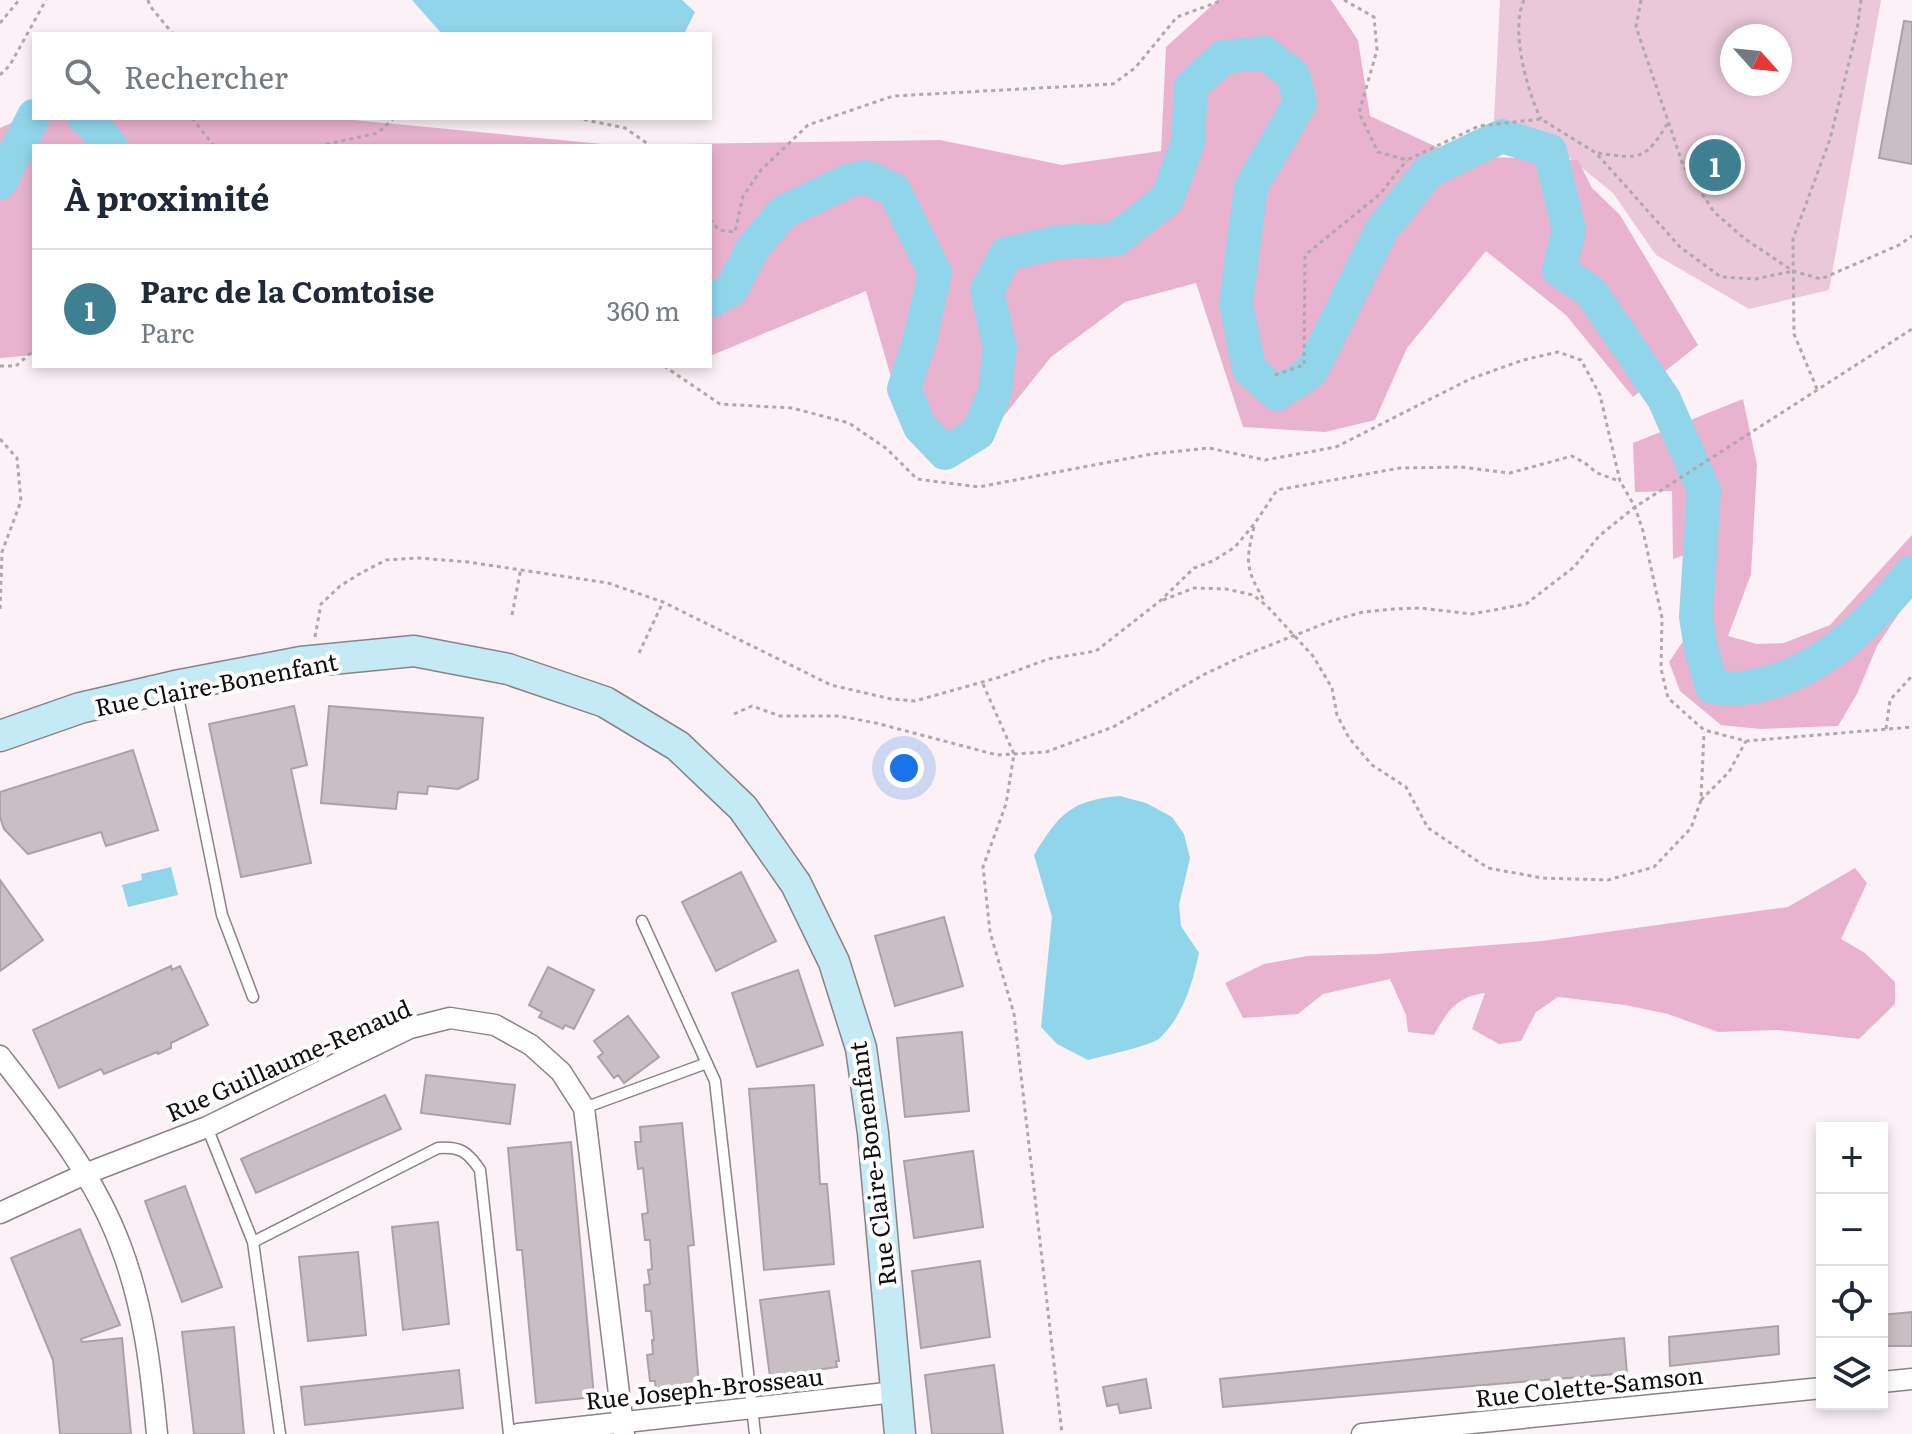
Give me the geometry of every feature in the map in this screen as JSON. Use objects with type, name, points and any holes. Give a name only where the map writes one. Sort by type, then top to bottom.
[{"type":"street","name":"Rue Claire-Bonenfant","points":[[0,736],[80,708],[175,686],[311,661],[414,651],[508,669],[605,702],[678,746],[743,808],[803,897],[834,962],[861,1048],[873,1133],[900,1434]]},
{"type":"street","name":"Rue Guillaume-Renaud","points":[[0,1213],[85,1174],[207,1127],[410,1028],[450,1018],[495,1025],[531,1045],[561,1072],[584,1108],[623,1428]]},
{"type":"street","points":[[0,1056],[59,1132],[85,1174],[121,1245],[139,1305],[150,1359],[157,1434]]},
{"type":"street","points":[[1888,1383],[1912,1381]]},
{"type":"street","points":[[1370,1434],[1816,1391]]},
{"type":"street","name":"Rue Colette-Samson","points":[[1362,1434],[1816,1391]]},
{"type":"street","name":"Rue Joseph-Brosseau","points":[[518,1434],[623,1428],[752,1408],[895,1392]]},
{"type":"lane","points":[[175,686],[222,915],[253,997]]},
{"type":"lane","points":[[642,921],[715,1081],[755,1434]]},
{"type":"lane","points":[[584,1108],[707,1063]]},
{"type":"lane","points":[[207,1127],[253,1242],[280,1434]]},
{"type":"lane","points":[[253,1242],[438,1148],[454,1147],[469,1154],[480,1170],[509,1434]]},
{"type":"path","points":[[0,23],[19,0]]},
{"type":"path","points":[[0,75],[10,65],[46,0]]},
{"type":"path","points":[[148,0],[171,32]]},
{"type":"path","points":[[712,221],[719,230],[735,232],[743,196],[761,170],[808,125],[893,96],[1113,84],[1135,68],[1177,17],[1223,0]]},
{"type":"path","points":[[1344,0],[1374,17],[1377,50],[1359,113],[1378,152],[1407,160]]},
{"type":"path","points":[[1524,0],[1520,8],[1520,38],[1528,92],[1541,119],[1596,153],[1680,247],[1721,277],[1755,279],[1793,271]]},
{"type":"path","points":[[1641,0],[1636,27],[1683,165],[1714,212],[1745,239],[1793,271],[1821,279],[1899,245],[1912,236]]},
{"type":"path","points":[[1817,389],[1794,334],[1793,239],[1830,139],[1857,30],[1861,0]]},
{"type":"path","points":[[1275,375],[1304,365],[1305,255],[1380,194],[1407,160],[1479,126],[1541,119]]},
{"type":"path","points":[[194,120],[212,144]]},
{"type":"path","points":[[327,144],[378,133],[392,120]]},
{"type":"path","points":[[586,120],[625,128],[648,144]]},
{"type":"path","points":[[1596,153],[1630,158],[1652,149],[1669,121]]},
{"type":"path","points":[[734,714],[752,706],[780,716],[839,716],[997,755],[1046,752],[1113,727],[1203,675],[1331,621],[1363,612],[1420,608],[1472,614],[1526,604],[1574,567],[1599,536],[1635,507],[1912,329]]},
{"type":"path","points":[[0,366],[16,366],[32,352]]},
{"type":"path","points":[[667,368],[720,404],[792,408],[849,423],[887,449],[917,479],[979,487],[1152,454],[1209,448],[1265,460],[1336,447],[1470,379],[1523,360],[1558,352],[1581,360],[1600,395],[1620,481],[1635,507],[1662,618],[1661,669],[1668,698],[1704,730],[1746,741],[1912,727]]},
{"type":"path","points":[[0,439],[17,458],[21,501],[2,552],[0,612]]},
{"type":"path","points":[[311,661],[321,604],[340,586],[386,560],[419,558],[521,568],[608,583],[663,602],[831,685],[891,699],[915,701],[1048,659],[1096,651],[1160,601],[1194,568],[1213,561],[1235,547],[1277,490],[1400,468],[1461,467],[1510,473],[1572,456],[1597,473],[1620,481]]},
{"type":"path","points":[[1255,523],[1247,555],[1249,571],[1267,606]]},
{"type":"path","points":[[512,615],[521,568]]},
{"type":"path","points":[[1160,601],[1194,588],[1226,589],[1253,595],[1267,606],[1313,656],[1332,688],[1337,715],[1349,738],[1372,765],[1406,787],[1428,828],[1488,868],[1542,878],[1608,880],[1654,867],[1691,828],[1701,800],[1704,730]]},
{"type":"path","points":[[639,653],[663,602]]},
{"type":"path","points":[[1886,729],[1890,700],[1912,676]]},
{"type":"path","points":[[982,682],[1014,754],[1006,804],[983,867],[990,932],[1014,1014],[1062,1434]]},
{"type":"path","points":[[1701,800],[1729,772],[1746,741]]},
{"type":"shaded area","points":[[1218,0],[1331,0],[1358,40],[1370,116],[1456,156],[1578,160],[1592,188],[1620,215],[1698,345],[1633,397],[1566,315],[1486,251],[1407,348],[1375,420],[1325,432],[1243,427],[1196,283],[1125,302],[1051,357],[979,447],[908,435],[866,291],[712,355],[712,144],[678,144],[940,140],[1062,165],[1161,151],[1166,47]]},
{"type":"shaded area","points":[[1500,0],[1881,0],[1829,290],[1749,309],[1656,255],[1613,193],[1545,138],[1494,120]]},
{"type":"shaded area","points":[[32,108],[32,120],[354,120],[603,144],[32,144],[32,355],[0,358],[0,128],[27,116]]},
{"type":"shaded area","points":[[1743,399],[1757,465],[1751,574],[1728,636],[1757,644],[1784,643],[1830,625],[1912,535],[1912,594],[1877,646],[1857,694],[1838,726],[1760,729],[1721,725],[1680,691],[1669,662],[1686,637],[1685,555],[1673,559],[1672,491],[1635,492],[1633,443]]},
{"type":"shaded area","points":[[1855,868],[1867,883],[1841,939],[1865,953],[1895,982],[1895,1004],[1859,1039],[1778,1030],[1718,1032],[1668,1014],[1558,997],[1536,1012],[1521,1041],[1499,1044],[1472,1029],[1485,993],[1454,1006],[1434,1035],[1408,1032],[1406,1015],[1390,979],[1323,994],[1298,1014],[1243,1018],[1225,983],[1264,964],[1307,956],[1377,954],[1542,941],[1788,907]]},
{"type":"water","points":[[412,0],[682,0],[695,12],[685,32],[440,32]]},
{"type":"water","points":[[1120,796],[1146,803],[1172,817],[1184,834],[1190,858],[1179,905],[1181,926],[1199,953],[1181,1009],[1160,1038],[1088,1060],[1057,1044],[1041,1027],[1052,917],[1034,855],[1051,829],[1068,812],[1089,801]]},
{"type":"water","points":[[171,867],[178,895],[128,907],[122,885],[142,880],[141,874]]},
{"type":"building","points":[[1904,21],[1912,22],[1912,164],[1879,158]]},
{"type":"building","points":[[294,706],[307,765],[291,769],[311,863],[241,877],[209,724]]},
{"type":"building","points":[[329,706],[483,718],[478,779],[458,789],[428,786],[427,794],[398,792],[396,809],[321,803]]},
{"type":"building","points":[[133,750],[158,830],[106,846],[101,832],[28,854],[4,829],[0,817],[0,792]]},
{"type":"building","points":[[741,872],[776,941],[716,971],[682,902]]},
{"type":"building","points":[[0,880],[43,940],[0,971]]},
{"type":"building","points":[[944,917],[963,986],[895,1006],[875,936]]},
{"type":"building","points":[[171,966],[172,970],[180,966],[208,1025],[171,1043],[171,1048],[158,1054],[104,1074],[101,1069],[59,1088],[33,1030]]},
{"type":"building","points":[[548,967],[594,990],[574,1029],[565,1025],[563,1029],[539,1017],[542,1012],[529,1005]]},
{"type":"building","points":[[798,970],[823,1045],[757,1067],[732,993]]},
{"type":"building","points":[[628,1016],[659,1057],[624,1083],[618,1075],[614,1078],[598,1057],[603,1053],[594,1041]]},
{"type":"building","points":[[962,1032],[969,1111],[905,1117],[897,1038]]},
{"type":"building","points":[[426,1075],[515,1085],[510,1124],[421,1113]]},
{"type":"building","points":[[814,1085],[820,1184],[827,1184],[834,1264],[764,1270],[749,1089]]},
{"type":"building","points":[[385,1095],[401,1129],[256,1193],[241,1159]]},
{"type":"building","points":[[682,1123],[694,1245],[688,1246],[699,1386],[656,1391],[655,1381],[650,1381],[647,1355],[653,1354],[654,1340],[651,1311],[646,1311],[644,1285],[650,1284],[648,1270],[652,1269],[650,1240],[645,1240],[642,1214],[648,1213],[643,1168],[638,1169],[635,1142],[641,1142],[640,1127]]},
{"type":"building","points":[[571,1142],[594,1397],[536,1403],[522,1250],[517,1250],[508,1148]]},
{"type":"building","points":[[973,1151],[983,1227],[914,1238],[904,1161]]},
{"type":"building","points":[[185,1186],[222,1287],[182,1302],[145,1201]]},
{"type":"building","points":[[438,1222],[449,1324],[403,1330],[392,1227]]},
{"type":"building","points":[[80,1229],[120,1325],[81,1339],[82,1342],[122,1338],[131,1434],[60,1434],[53,1360],[11,1258]]},
{"type":"building","points":[[358,1252],[366,1335],[308,1341],[299,1257]]},
{"type":"building","points":[[980,1261],[990,1337],[921,1348],[912,1271]]},
{"type":"building","points":[[829,1291],[839,1361],[836,1361],[837,1367],[770,1377],[760,1300]]},
{"type":"building","points":[[1912,1312],[1912,1346],[1888,1346],[1888,1314]]},
{"type":"building","points":[[1778,1326],[1779,1354],[1670,1366],[1669,1337]]},
{"type":"building","points":[[234,1327],[244,1434],[194,1434],[182,1332]]},
{"type":"building","points":[[1624,1338],[1627,1373],[1223,1407],[1220,1379]]},
{"type":"building","points":[[994,1365],[1003,1434],[932,1434],[925,1375]]},
{"type":"building","points":[[459,1370],[463,1408],[305,1425],[301,1387]]},
{"type":"building","points":[[1146,1379],[1151,1408],[1120,1413],[1118,1404],[1107,1406],[1103,1387]]},
{"type":"waterway","points":[[712,300],[731,290],[753,248],[783,212],[848,181],[866,177],[894,190],[935,273],[920,339],[904,389],[920,427],[945,453],[978,433],[995,392],[1000,347],[987,291],[1006,254],[1059,242],[1116,239],[1167,199],[1188,142],[1191,87],[1223,57],[1265,53],[1293,75],[1300,103],[1251,187],[1236,303],[1249,369],[1277,394],[1311,372],[1382,229],[1429,171],[1502,136],[1550,151],[1569,230],[1559,270],[1591,292],[1664,399],[1704,490],[1696,617],[1712,687],[1743,688],[1769,683],[1817,661],[1859,630],[1912,572]]},
{"type":"waterway","points":[[0,183],[32,120]]},
{"type":"waterway","points":[[89,120],[109,144]]},
{"type":"place","name":"Parc de la Comtoise","points":[[1715,165]]}]
